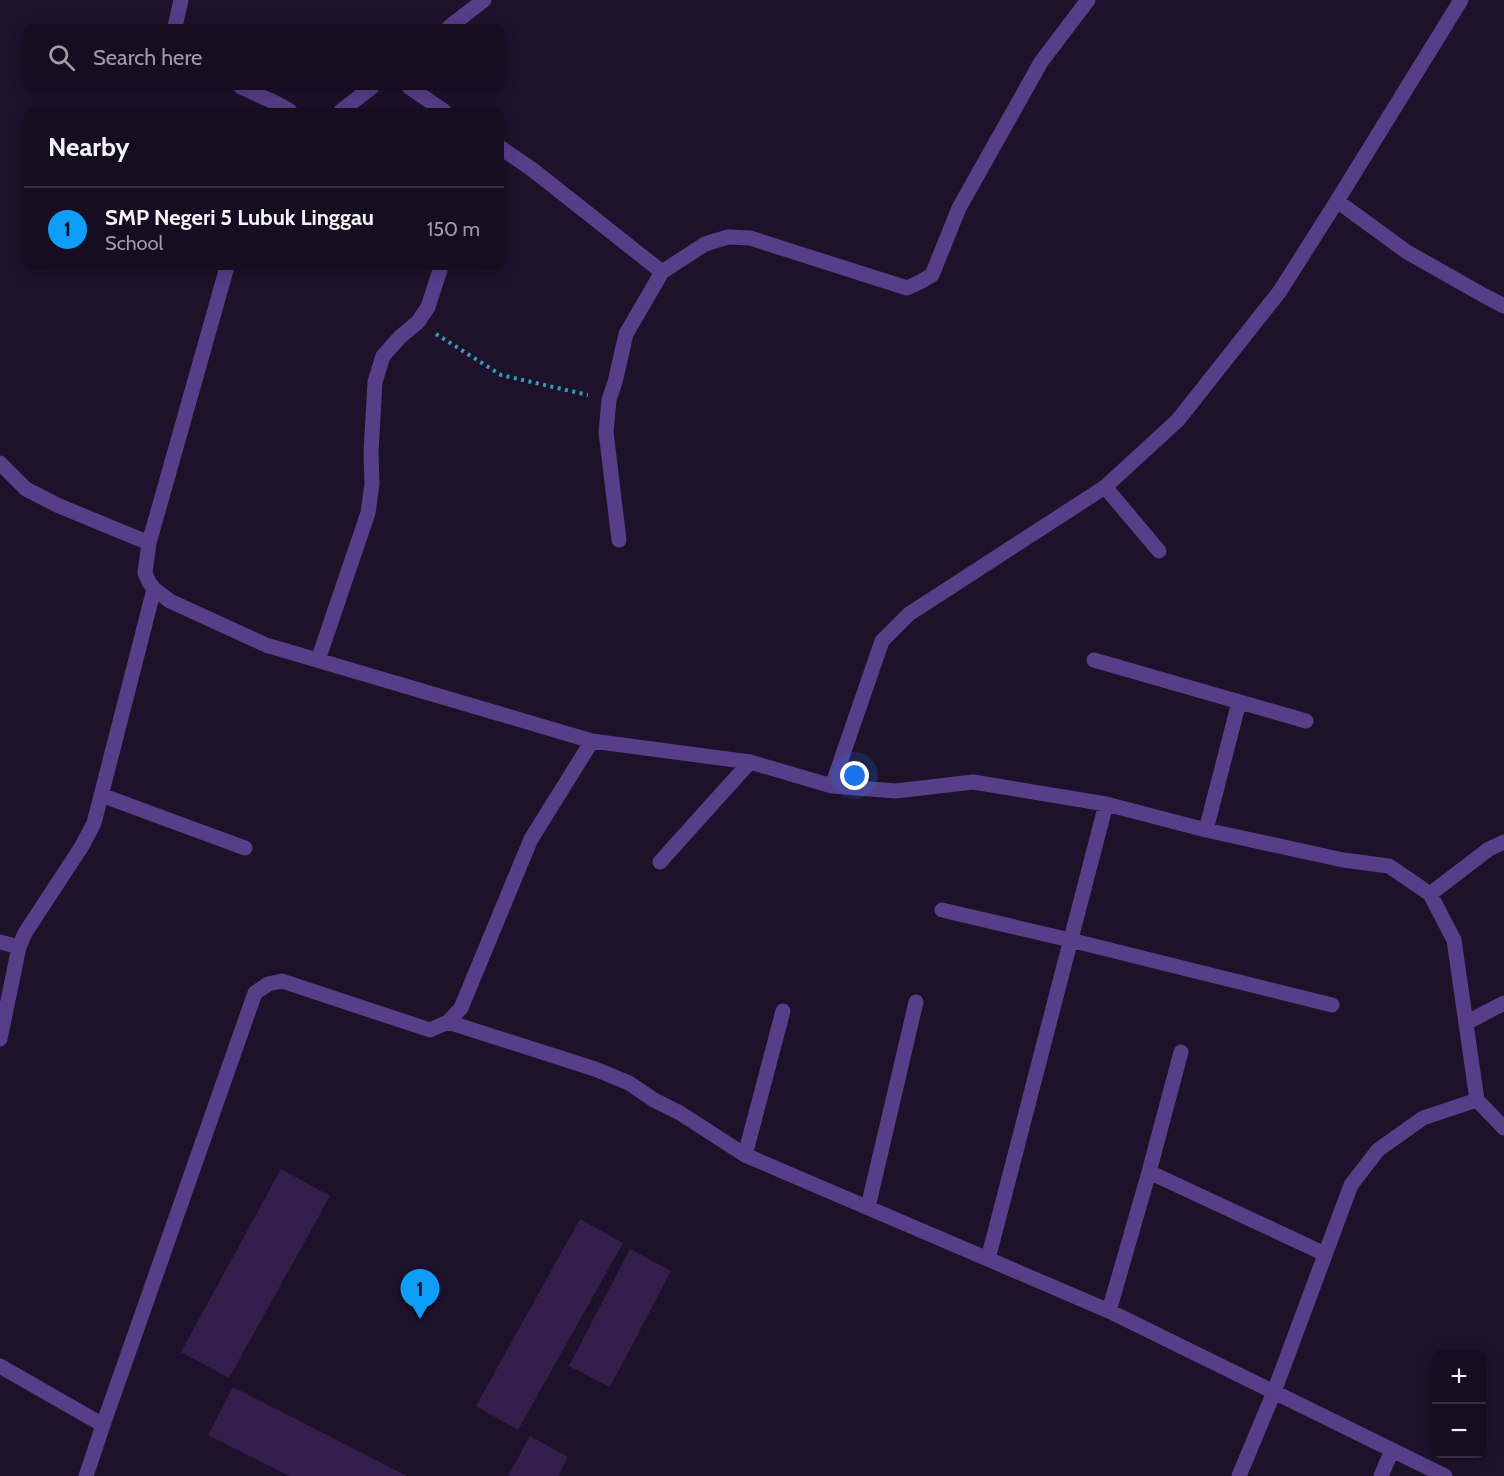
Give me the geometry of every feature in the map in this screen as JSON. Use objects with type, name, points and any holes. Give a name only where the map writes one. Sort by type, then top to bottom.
[{"type":"street","points":[[176,24],[181,0]]},
{"type":"street","points":[[453,24],[484,0]]},
{"type":"street","points":[[620,540],[606,432],[609,400],[626,334],[662,272],[705,244],[728,237],[750,238],[907,288],[932,275],[959,208],[1041,62],[1088,0]]},
{"type":"street","points":[[832,786],[882,641],[909,614],[1105,487],[1178,420],[1280,291],[1461,0]]},
{"type":"street","points":[[248,90],[285,108]]},
{"type":"street","points":[[345,108],[368,90]]},
{"type":"street","points":[[413,90],[440,108]]},
{"type":"street","points":[[504,150],[533,170],[662,272]]},
{"type":"street","points":[[1337,201],[1407,252],[1504,306]]},
{"type":"street","points":[[226,270],[149,543],[145,573],[148,582],[170,601],[266,645],[592,741],[750,762],[832,786],[897,791],[973,782],[1106,804],[1206,830],[1344,860],[1389,866],[1430,894],[1454,940],[1477,1101],[1504,1128]]},
{"type":"street","points":[[318,660],[368,513],[372,484],[371,452],[375,382],[383,356],[418,322],[428,307],[440,270]]},
{"type":"street","points":[[0,463],[26,489],[57,505],[149,543]]},
{"type":"street","points":[[1105,487],[1159,551]]},
{"type":"street","points":[[0,1039],[19,946],[94,823],[154,589]]},
{"type":"street","points":[[1094,660],[1306,721]]},
{"type":"street","points":[[1206,830],[1239,702]]},
{"type":"street","points":[[90,1474],[102,1425],[255,993],[268,984],[282,981],[430,1030],[448,1022],[461,1008],[531,839],[592,741]]},
{"type":"street","points":[[660,862],[750,762]]},
{"type":"street","points":[[101,795],[245,848]]},
{"type":"street","points":[[988,1259],[1106,804]]},
{"type":"street","points":[[1430,894],[1489,849],[1504,842]]},
{"type":"street","points":[[942,910],[1332,1005]]},
{"type":"street","points":[[0,942],[19,946]]},
{"type":"street","points":[[868,1207],[916,1002]]},
{"type":"street","points":[[1466,1023],[1504,1003]]},
{"type":"street","points":[[745,1155],[783,1011]]},
{"type":"street","points":[[448,1022],[596,1069],[629,1083],[745,1155],[1108,1311],[1445,1476]]},
{"type":"street","points":[[1108,1311],[1181,1052]]},
{"type":"street","points":[[1239,1476],[1274,1392],[1351,1185],[1378,1150],[1423,1118],[1477,1101]]},
{"type":"street","points":[[1149,1172],[1325,1254]]},
{"type":"street","points":[[0,1366],[102,1425]]},
{"type":"street","points":[[1381,1476],[1392,1450]]},
{"type":"path","points":[[418,322],[501,375],[609,400]]},
{"type":"building","points":[[281,1169],[330,1196],[229,1378],[181,1352]]},
{"type":"building","points":[[580,1219],[623,1243],[518,1430],[476,1406]]},
{"type":"building","points":[[630,1249],[671,1271],[610,1387],[569,1366]]},
{"type":"building","points":[[233,1387],[407,1476],[289,1476],[208,1435]]},
{"type":"building","points":[[530,1436],[568,1457],[558,1476],[508,1476]]},
{"type":"place","name":"SMP Negeri 5 Lubuk Linggau","points":[[420,1319]]}]
